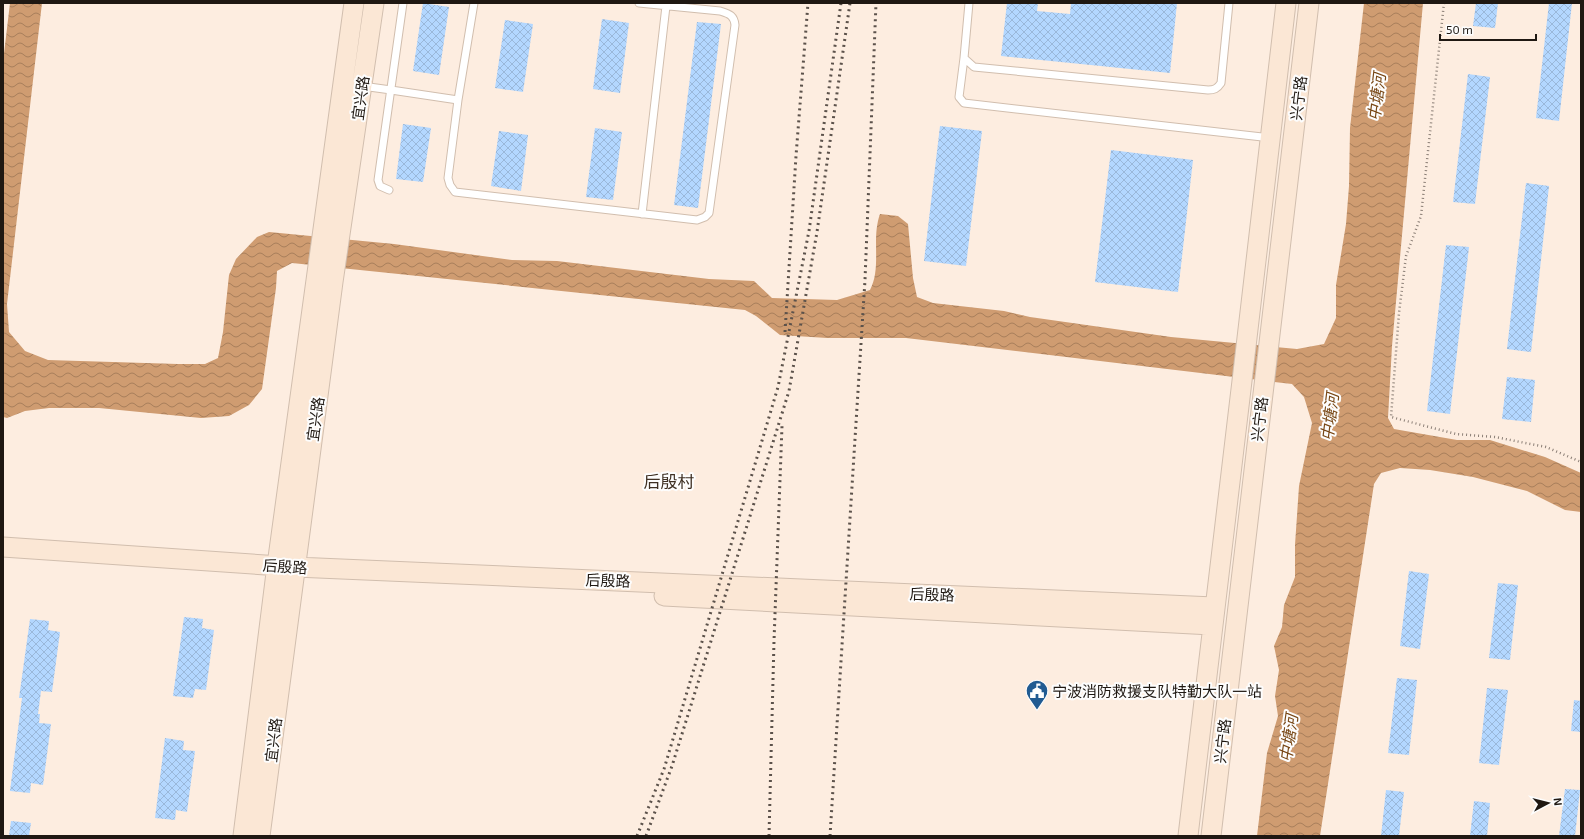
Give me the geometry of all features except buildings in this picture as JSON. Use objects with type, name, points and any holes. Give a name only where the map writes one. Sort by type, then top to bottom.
[{"type":"main road","name":"宜兴路","points":[[243,836],[277,570],[325,282],[354,3]]},
{"type":"main road","name":"宜兴路","points":[[332,224],[362,86],[374,3]]},
{"type":"main road","points":[[1188,836],[1286,3]]},
{"type":"main road","name":"兴宁路","points":[[1211,836],[1309,3]]},
{"type":"main road","name":"后殷路","points":[[3,547],[204,566]]},
{"type":"main road","name":"后殷路","points":[[3,560],[204,566],[1213,616]]},
{"type":"main road","name":"宜兴路","points":[[260,836],[277,570]]},
{"type":"lane","points":[[389,190],[380,186],[378,180],[403,3]]},
{"type":"lane","points":[[474,3],[458,100],[448,178],[450,185],[455,192],[697,220],[705,217],[709,213],[735,20],[731,14],[720,11],[639,3]]},
{"type":"lane","points":[[969,3],[959,97],[964,103],[1271,138]]},
{"type":"lane","points":[[964,58],[974,67],[983,69],[1214,90],[1218,88],[1221,83],[1228,3]]},
{"type":"lane","points":[[642,214],[666,6]]},
{"type":"lane","points":[[362,86],[458,100]]},
{"type":"path","points":[[1444,3],[1421,216],[1406,256],[1399,313],[1391,417],[1456,434],[1495,436],[1546,447],[1581,462]]},
{"type":"water","name":"中塘河","points":[[10,3],[42,3],[7,304],[9,332],[25,351],[48,360],[205,364],[218,358],[223,332],[229,275],[236,259],[257,237],[269,232],[394,244],[512,260],[557,261],[709,279],[754,281],[772,298],[837,300],[870,290],[874,281],[876,262],[876,233],[880,214],[898,216],[908,224],[913,278],[917,297],[933,303],[1004,311],[1030,317],[1171,337],[1297,349],[1324,344],[1336,318],[1336,285],[1346,224],[1349,186],[1350,128],[1364,3],[1423,3],[1392,346],[1388,418],[1394,429],[1457,440],[1490,440],[1545,457],[1581,473],[1581,512],[1565,510],[1527,491],[1473,477],[1430,470],[1400,468],[1381,473],[1374,484],[1320,836],[1257,836],[1267,753],[1278,716],[1275,696],[1279,670],[1274,646],[1282,627],[1284,605],[1295,577],[1295,545],[1299,486],[1312,423],[1304,397],[1292,384],[906,338],[827,338],[780,335],[756,316],[745,310],[292,263],[277,271],[262,389],[249,405],[229,416],[201,418],[99,408],[49,408],[25,411],[7,418],[3,417],[3,62]]},
{"type":"railway","points":[[785,332],[796,156],[808,3]]},
{"type":"railway","points":[[637,836],[664,769],[778,387],[809,231],[841,3]]},
{"type":"railway","points":[[646,836],[672,766],[789,391],[817,232],[850,3]]},
{"type":"railway","points":[[830,836],[865,280],[876,3]]},
{"type":"railway","points":[[769,836],[782,426]]},
{"type":"place","name":"宁波消防救援支队特勤大队一站","points":[[1037,710]]},
{"type":"district","name":"后殷村","points":[[669,481]]}]
